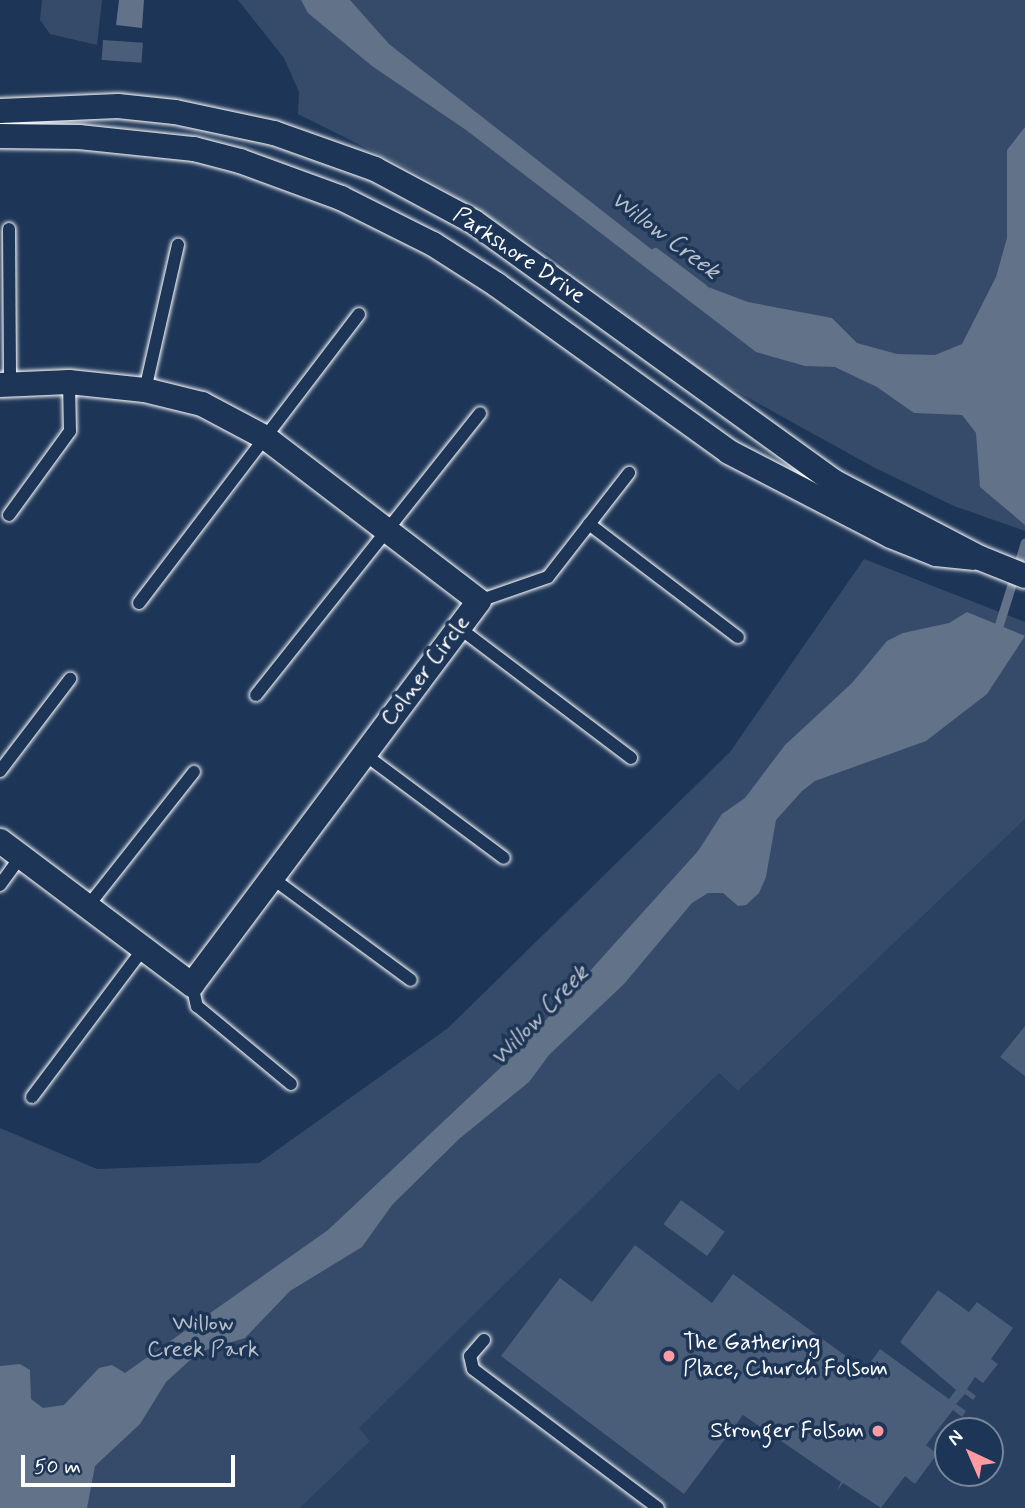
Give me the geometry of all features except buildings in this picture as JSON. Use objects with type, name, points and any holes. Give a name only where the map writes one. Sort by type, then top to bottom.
[{"type":"street","name":"Parkshore Drive","points":[[0,111],[118,106],[175,112],[274,133],[375,170],[474,222],[835,482],[980,558],[1025,576]]},
{"type":"street","name":"Parkshore Drive","points":[[0,136],[79,137],[194,149],[240,161],[341,198],[433,244],[498,285],[729,452],[891,536],[936,554],[980,558]]},
{"type":"street","name":"Colner Circle","points":[[5,384],[69,382],[145,390],[202,404],[266,438],[479,601],[192,985]]},
{"type":"street","points":[[0,841],[192,985]]},
{"type":"lane","points":[[5,384],[9,229]]},
{"type":"lane","points":[[145,390],[178,245]]},
{"type":"lane","points":[[139,603],[359,314]]},
{"type":"lane","points":[[9,515],[70,431],[69,382]]},
{"type":"lane","points":[[256,695],[480,413]]},
{"type":"lane","points":[[479,601],[548,577],[629,473]]},
{"type":"lane","points":[[589,524],[737,637]]},
{"type":"lane","points":[[458,627],[631,758]]},
{"type":"lane","points":[[0,771],[70,679]]},
{"type":"lane","points":[[364,754],[504,858]]},
{"type":"lane","points":[[88,906],[194,772]]},
{"type":"lane","points":[[0,885],[21,856]]},
{"type":"lane","points":[[272,878],[411,979]]},
{"type":"lane","points":[[32,1097],[144,948]]},
{"type":"lane","points":[[192,985],[197,1006],[291,1084]]},
{"type":"lane","points":[[484,1340],[470,1356],[473,1369],[658,1508]]},
{"type":"shaded area","points":[[119,0],[144,0],[142,28],[116,25]]},
{"type":"shaded area","points":[[301,0],[350,0],[389,44],[692,281],[748,302],[832,318],[857,343],[897,354],[935,355],[962,344],[996,277],[1007,238],[1007,150],[1025,127],[1025,525],[980,487],[976,433],[962,415],[914,413],[877,387],[835,367],[805,366],[756,352],[466,130],[372,66],[308,13]]},
{"type":"shaded area","points":[[967,612],[1025,636],[987,694],[926,741],[815,781],[802,791],[776,820],[766,877],[759,893],[746,905],[738,906],[723,893],[708,893],[692,903],[624,984],[549,1055],[529,1082],[459,1139],[392,1205],[362,1247],[290,1291],[245,1338],[199,1352],[166,1382],[140,1424],[95,1466],[87,1508],[0,1508],[0,1366],[20,1364],[30,1370],[31,1399],[43,1408],[64,1405],[99,1368],[112,1365],[125,1373],[328,1230],[516,1053],[698,851],[722,814],[745,798],[785,745],[852,683],[887,641],[903,633],[949,623]]},
{"type":"shaded area","points":[[1025,819],[1025,1508],[300,1508],[370,1441],[358,1428],[719,1073],[738,1091]]},
{"type":"green space","points":[[42,0],[102,0],[97,45],[50,34],[40,20]]},
{"type":"green space","points":[[238,0],[1025,0],[1025,531],[954,506],[875,468],[696,369],[547,253],[420,175],[298,114],[299,92],[284,58]]},
{"type":"green space","name":"Willow Creek Park","points":[[864,559],[1025,622],[1025,819],[738,1091],[719,1073],[359,1428],[370,1441],[300,1508],[0,1508],[0,1128],[97,1169],[259,1163],[448,1028],[730,752]]},
{"type":"waterway","name":"Willow Creek","points":[[655,252],[703,288]]},
{"type":"waterway","name":"Willow Creek","points":[[996,634],[1025,542]]},
{"type":"place","name":"The Gathering Place, Church Folsom","points":[[669,1356]]},
{"type":"place","name":"Stronger Folsom","points":[[878,1431]]}]
